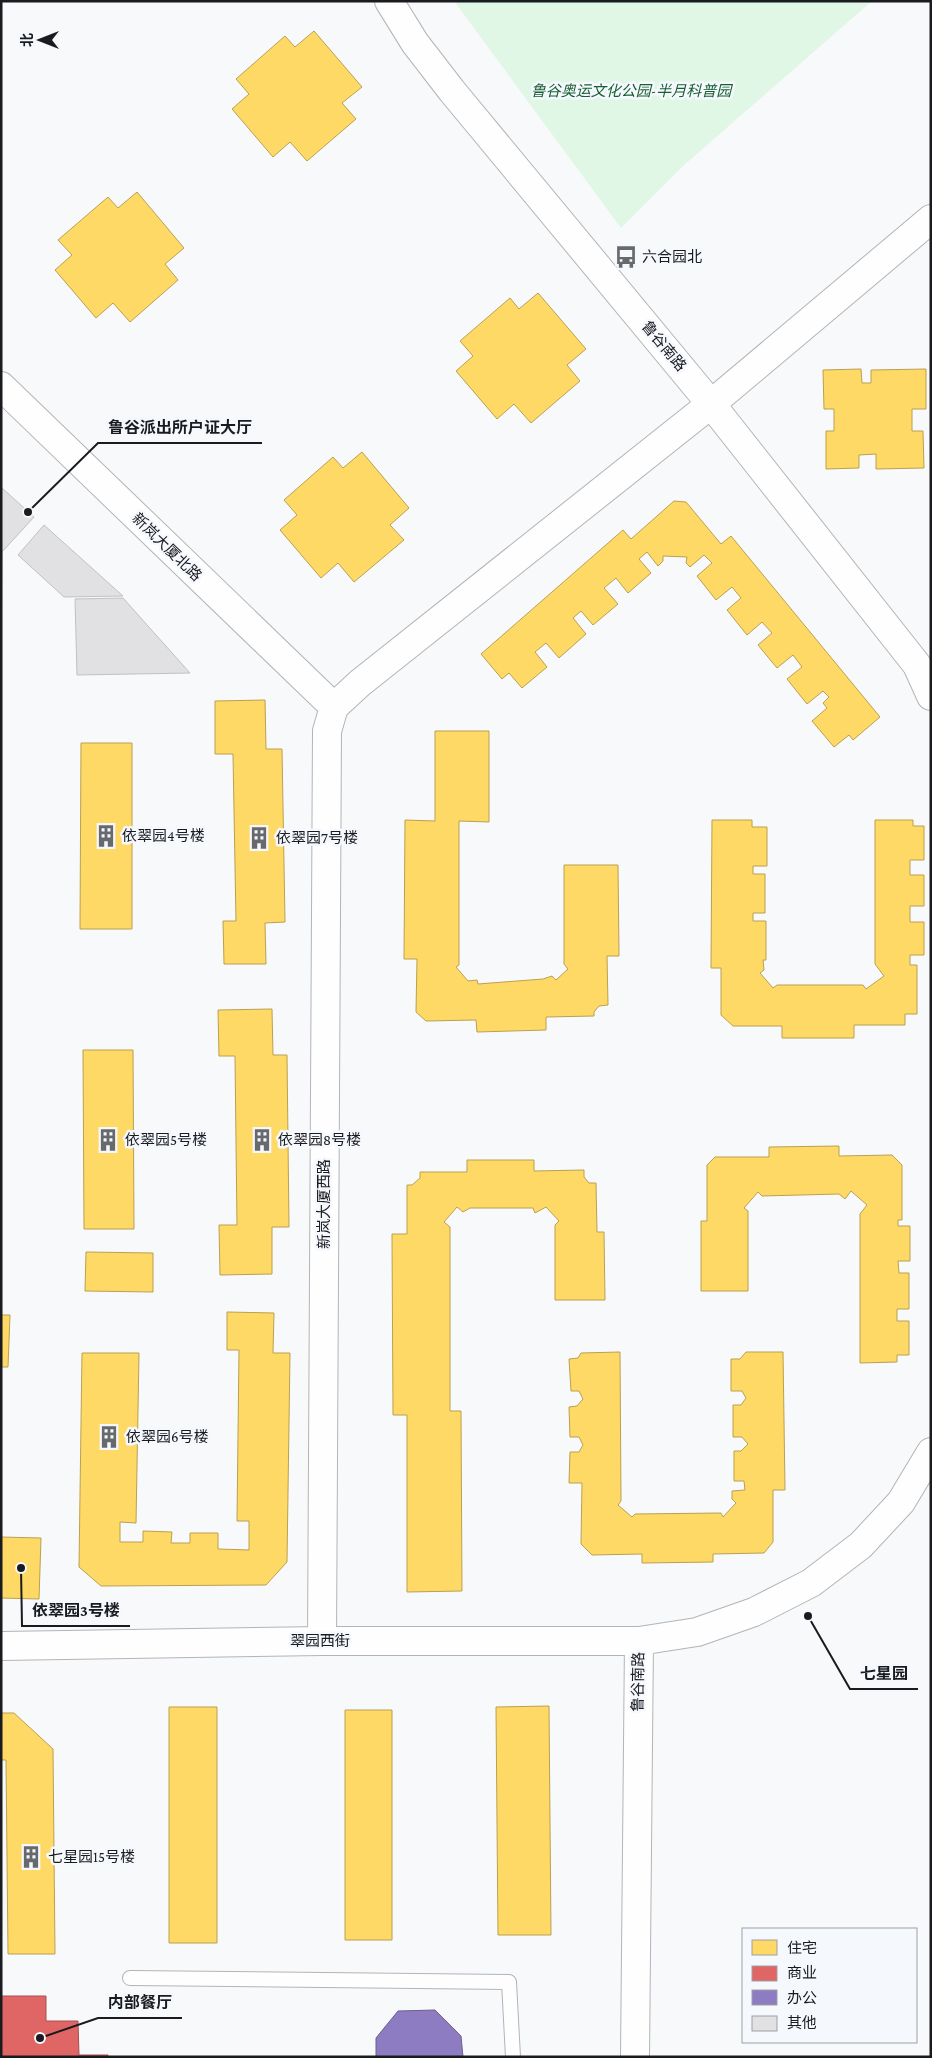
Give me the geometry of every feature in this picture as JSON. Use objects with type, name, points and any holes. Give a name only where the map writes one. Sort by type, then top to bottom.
[{"type":"street","name":"鲁谷南路","points":[[389,1],[415,43],[452,91],[711,404],[917,666],[931,696]]},
{"type":"street","points":[[334,708],[360,683],[711,404],[931,220]]},
{"type":"street","name":"新岚大厦北路","points":[[1,386],[334,708]]},
{"type":"street","name":"新岚大厦西路","points":[[322,1641],[327,731],[334,708]]},
{"type":"street","name":"鲁谷南路","points":[[635,2057],[639,1641],[705,1629],[754,1612],[811,1583],[861,1545],[901,1502],[931,1452]]},
{"type":"street","name":"翠园西街","points":[[1,1646],[322,1641],[639,1641]]},
{"type":"lane","points":[[130,1978],[509,1982],[513,2057]]},
{"type":"green space","name":"鲁谷奥运文化公园-半月科普园","points":[[454,1],[872,1],[683,166],[621,228]]},
{"type":"building: 住宅","points":[[314,31],[362,87],[342,103],[356,119],[307,161],[290,142],[273,157],[232,109],[249,94],[236,79],[285,36],[295,47]]},
{"type":"building: 住宅","points":[[137,192],[184,248],[165,264],[178,280],[130,322],[113,303],[96,318],[55,270],[72,255],[58,240],[108,197],[118,208]]},
{"type":"building: 住宅","points":[[538,293],[586,349],[567,365],[580,381],[531,423],[514,404],[497,419],[456,371],[473,356],[460,341],[510,298],[519,309]]},
{"type":"building: 住宅","points":[[861,369],[862,383],[871,383],[871,370],[926,369],[926,409],[912,409],[912,431],[923,431],[924,468],[876,469],[876,454],[859,455],[859,468],[826,469],[826,431],[834,431],[834,409],[824,409],[823,370]]},
{"type":"building: 住宅","points":[[362,452],[409,508],[390,525],[404,540],[354,582],[338,563],[321,578],[280,530],[297,515],[284,500],[333,457],[343,468]]},
{"type":"building: 住宅","points":[[674,501],[686,502],[721,544],[731,536],[880,717],[853,740],[849,735],[834,747],[812,721],[827,708],[823,703],[829,697],[823,691],[807,704],[787,679],[802,667],[793,655],[777,668],[758,645],[772,633],[762,622],[747,635],[727,610],[741,598],[732,587],[716,600],[697,576],[712,563],[704,555],[690,567],[686,563],[687,557],[663,556],[663,561],[658,566],[647,552],[639,559],[651,573],[628,593],[616,578],[604,588],[618,604],[593,625],[581,611],[573,618],[586,634],[559,658],[546,643],[535,652],[547,667],[522,688],[509,673],[502,679],[481,654],[623,530],[631,539]]},
{"type":"building: 住宅","name":"依翠园7号楼","points":[[265,700],[266,749],[282,749],[285,922],[265,923],[266,964],[224,964],[223,921],[236,921],[233,754],[215,754],[215,701]]},
{"type":"building: 住宅","points":[[435,731],[489,731],[489,822],[459,821],[459,965],[456,967],[468,981],[477,980],[478,984],[543,979],[552,976],[556,980],[568,969],[564,964],[564,865],[618,865],[619,956],[607,956],[608,1005],[599,1006],[594,1012],[594,1016],[546,1017],[546,1030],[477,1032],[476,1020],[426,1021],[416,1012],[417,959],[404,959],[405,820],[435,821]]},
{"type":"building: 住宅","name":"依翠园4号楼","points":[[81,743],[132,743],[132,929],[80,929]]},
{"type":"building: 住宅","points":[[712,820],[752,820],[752,827],[767,827],[767,866],[753,866],[753,874],[765,874],[765,913],[753,913],[753,921],[766,921],[766,960],[763,960],[764,970],[760,973],[773,988],[777,985],[863,985],[866,989],[884,976],[875,964],[875,820],[913,820],[913,826],[924,826],[924,860],[910,860],[910,875],[924,875],[924,906],[910,906],[910,922],[924,922],[924,955],[910,955],[910,965],[917,965],[917,1014],[905,1014],[905,1025],[854,1025],[854,1038],[782,1038],[782,1026],[733,1026],[721,1015],[721,968],[711,968]]},
{"type":"building: 住宅","name":"依翠园8号楼","points":[[272,1009],[273,1055],[287,1055],[289,1227],[272,1227],[272,1274],[220,1275],[219,1225],[237,1225],[235,1056],[219,1056],[218,1010]]},
{"type":"building: 住宅","name":"依翠园5号楼","points":[[83,1050],[133,1050],[134,1229],[84,1229]]},
{"type":"building: 住宅","points":[[839,1146],[839,1156],[892,1155],[902,1165],[902,1220],[898,1220],[898,1226],[910,1226],[910,1261],[898,1261],[899,1273],[909,1273],[909,1309],[897,1309],[897,1321],[909,1321],[909,1355],[897,1355],[897,1362],[860,1363],[860,1214],[867,1205],[851,1191],[845,1199],[839,1194],[762,1196],[758,1192],[744,1208],[748,1211],[748,1291],[701,1291],[701,1221],[707,1221],[707,1165],[715,1157],[769,1157],[769,1147]]},
{"type":"building: 住宅","points":[[467,1160],[534,1160],[534,1171],[584,1170],[584,1177],[589,1183],[596,1183],[597,1232],[604,1232],[605,1300],[555,1300],[555,1225],[559,1221],[546,1207],[535,1213],[533,1208],[470,1208],[463,1212],[457,1207],[444,1222],[450,1227],[450,1411],[461,1411],[462,1591],[407,1592],[407,1415],[393,1415],[392,1234],[407,1234],[407,1185],[412,1185],[420,1178],[420,1172],[467,1172]]},
{"type":"building: 住宅","points":[[86,1252],[153,1253],[153,1292],[85,1291]]},
{"type":"building: 住宅","name":"依翠园6号楼","points":[[227,1312],[274,1313],[273,1353],[290,1353],[287,1562],[266,1585],[101,1586],[79,1567],[82,1353],[139,1353],[136,1523],[120,1522],[120,1542],[143,1542],[143,1531],[172,1532],[171,1543],[190,1543],[190,1533],[218,1533],[218,1549],[249,1550],[249,1521],[237,1521],[239,1350],[227,1350]]},
{"type":"building: 住宅","points":[[1,1315],[10,1315],[8,1367],[1,1367]]},
{"type":"building: 住宅","points":[[620,1352],[621,1501],[618,1505],[632,1517],[635,1514],[721,1513],[723,1517],[736,1503],[732,1499],[732,1491],[745,1490],[744,1481],[734,1481],[734,1451],[741,1451],[748,1444],[742,1437],[733,1437],[733,1405],[741,1405],[746,1398],[742,1391],[731,1391],[731,1359],[740,1359],[746,1352],[783,1352],[785,1490],[773,1490],[773,1542],[764,1553],[713,1554],[713,1562],[642,1563],[642,1554],[592,1555],[581,1544],[582,1483],[569,1483],[570,1452],[579,1452],[583,1445],[579,1437],[570,1437],[569,1407],[577,1406],[583,1399],[579,1391],[571,1391],[569,1359],[578,1358],[581,1353]]},
{"type":"building: 住宅","points":[[1,1537],[41,1538],[39,1599],[1,1598]]},
{"type":"building: 住宅","points":[[549,1706],[551,1935],[498,1935],[496,1707]]},
{"type":"building: 住宅","points":[[169,1707],[217,1707],[217,1943],[169,1943]]},
{"type":"building: 住宅","points":[[345,1710],[392,1710],[392,1940],[345,1940]]},
{"type":"building: 住宅","name":"七星园15号楼","points":[[1,1713],[14,1713],[53,1749],[55,1954],[8,1954],[6,1760],[1,1760]]},
{"type":"building: 商业","points":[[1,1996],[46,1996],[46,2021],[78,2021],[79,2055],[108,2055],[108,2057],[1,2057]]},
{"type":"building: 办公","points":[[435,2010],[461,2036],[463,2057],[376,2057],[376,2038],[398,2011]]},
{"type":"building: 其他","points":[[1,487],[34,517],[2,552],[1,676]]},
{"type":"building: 其他","points":[[44,525],[123,596],[64,597],[18,555]]},
{"type":"building: 其他","points":[[123,598],[190,673],[77,675],[75,599]]},
{"type":"place","name":"六合园北","points":[[626,257]]},
{"type":"place","name":"鲁谷派出所户证大厅","points":[[28,512]]},
{"type":"place","name":"依翠园4号楼","points":[[106,836]]},
{"type":"place","name":"依翠园7号楼","points":[[259,838]]},
{"type":"place","name":"依翠园5号楼","points":[[108,1140]]},
{"type":"place","name":"依翠园8号楼","points":[[262,1140]]},
{"type":"place","name":"依翠园6号楼","points":[[109,1437]]},
{"type":"place","name":"依翠园3号楼","points":[[21,1568]]},
{"type":"place","name":"七星园","points":[[808,1616]]},
{"type":"place","name":"七星园15号楼","points":[[31,1857]]},
{"type":"place","name":"内部餐厅","points":[[40,2038]]}]
